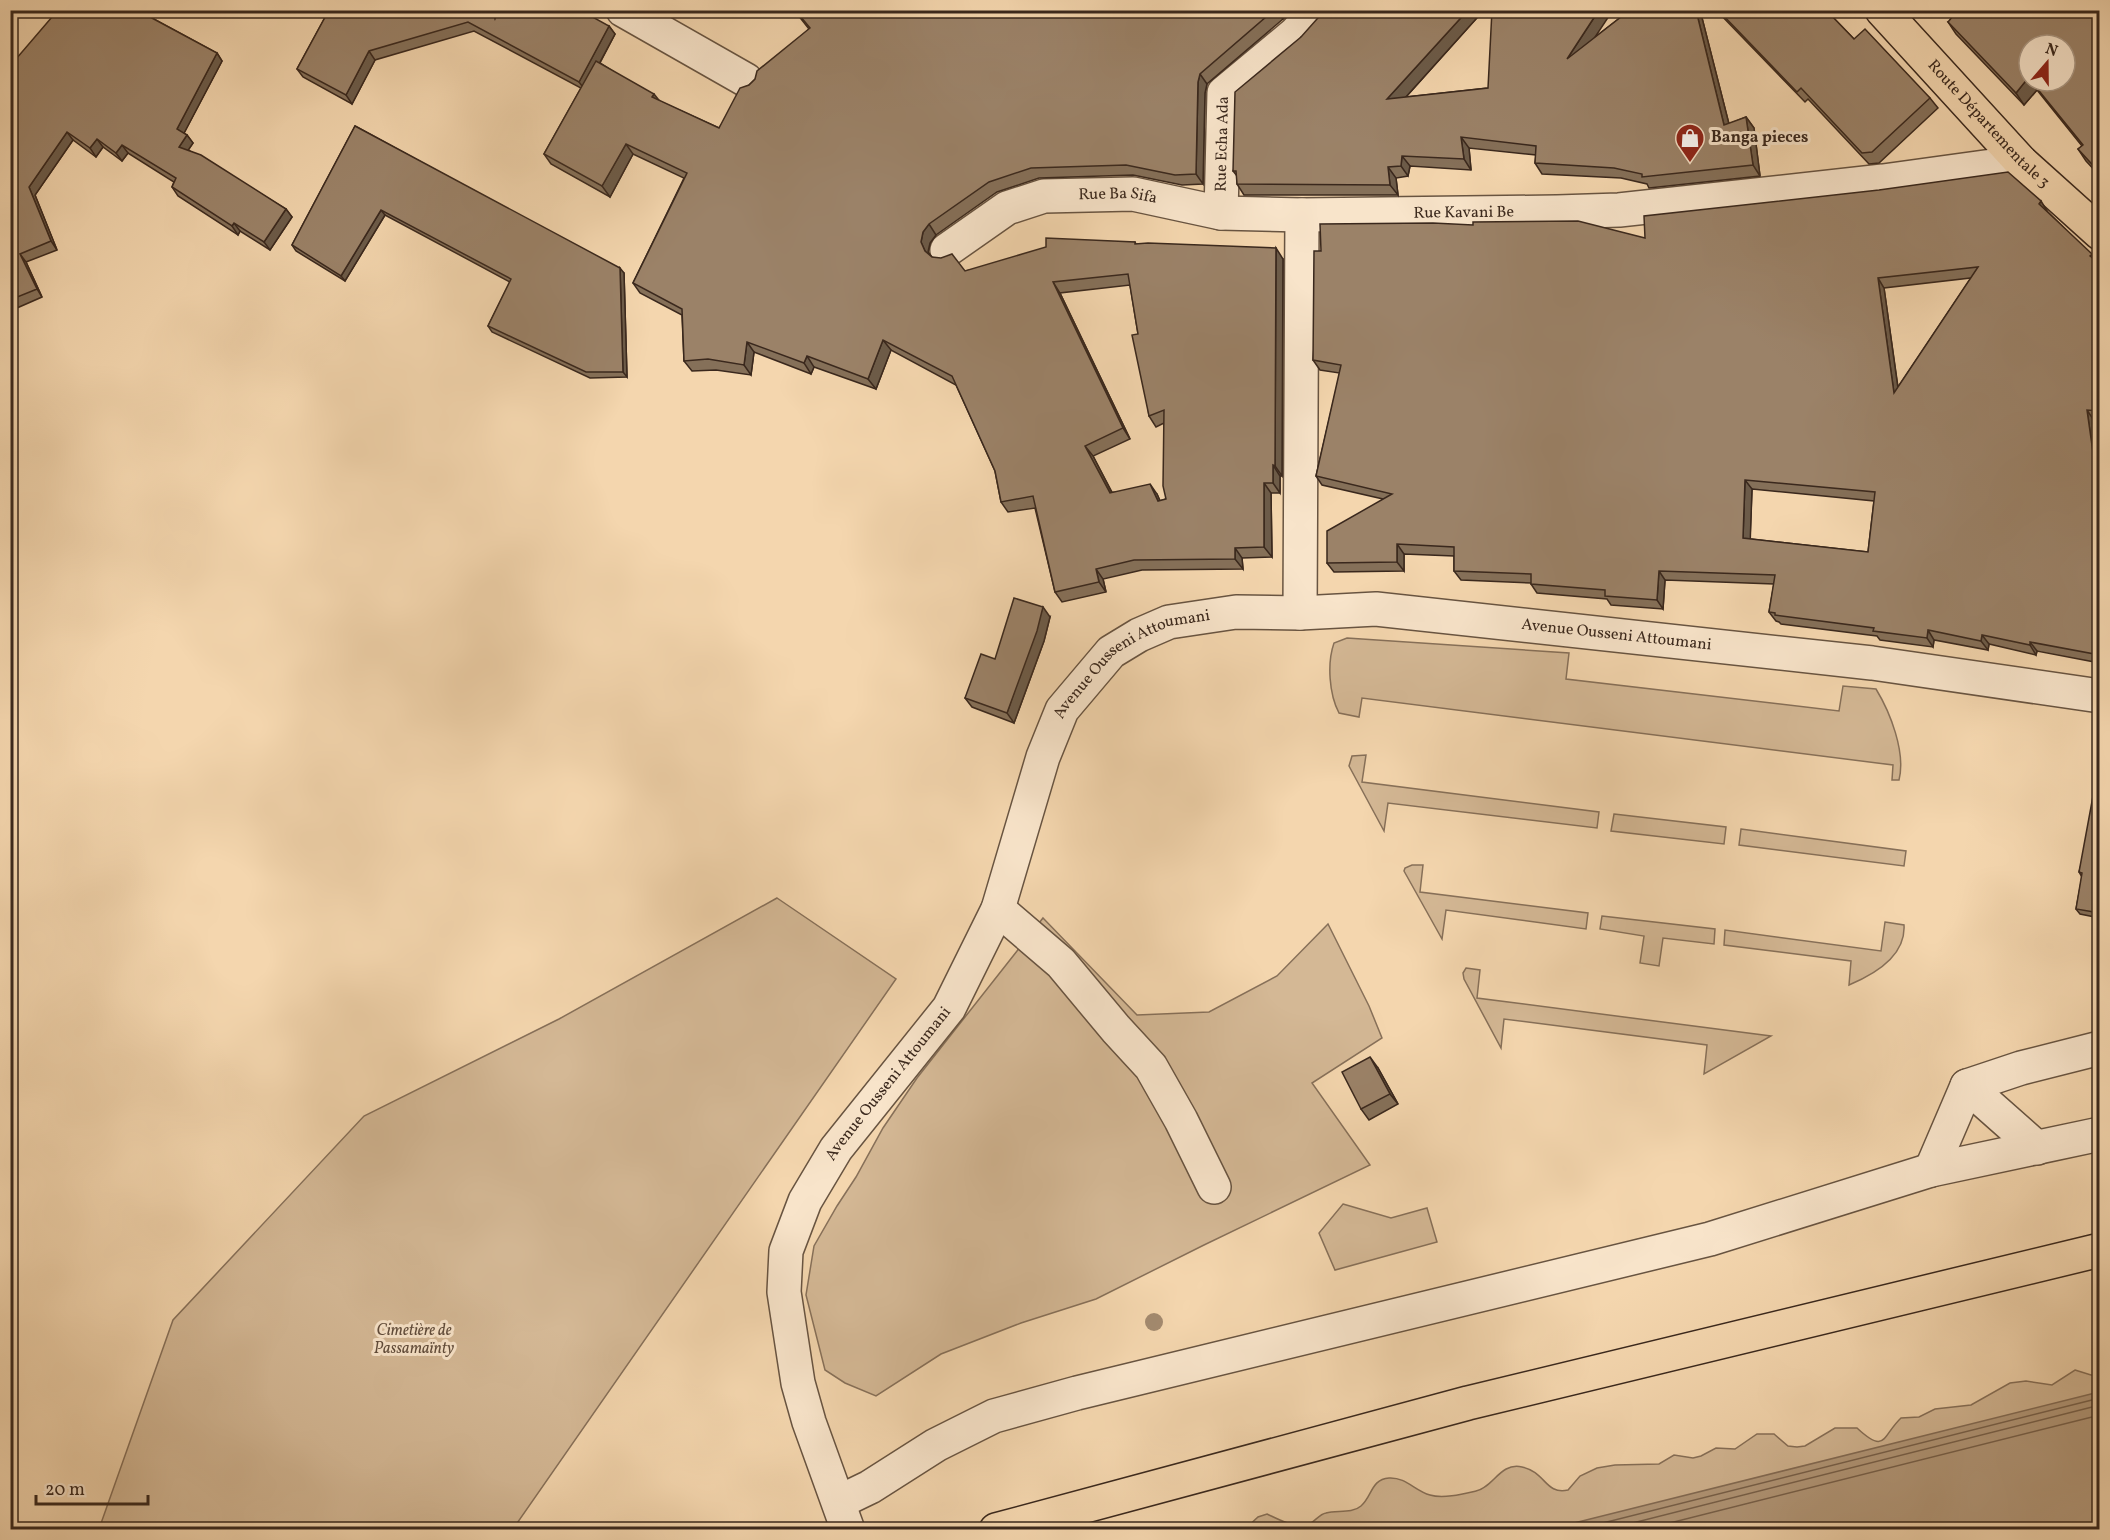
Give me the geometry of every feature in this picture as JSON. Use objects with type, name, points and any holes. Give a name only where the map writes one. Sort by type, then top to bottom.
[{"type":"main road","name":"Route Départementale 3","points":[[1882,10],[2021,162],[2100,233]]},
{"type":"main road","points":[[996,1530],[1468,1403],[2100,1250]]},
{"type":"street","points":[[623,10],[746,80]]},
{"type":"street","name":"Rue Echa Ada","points":[[1221,213],[1224,93],[1296,33],[1317,10]]},
{"type":"street","name":"Rue Kavani Be","points":[[1302,215],[1619,210],[1883,181],[2021,162]]},
{"type":"street","name":"Rue Ba Sifa","points":[[947,250],[1007,208],[1044,196],[1133,194],[1221,213],[1302,215]]},
{"type":"street","points":[[1300,613],[1302,215]]},
{"type":"street","name":"Avenue Ousseni Attoumani","points":[[843,1516],[798,1383],[784,1292],[786,1251],[804,1201],[836,1149],[949,1008],[998,909],[1043,757],[1062,710],[1111,652],[1139,635],[1169,622],[1236,612],[1300,613],[1376,609],[1861,662],[2100,696]]},
{"type":"street","points":[[998,909],[1061,963],[1151,1067],[1181,1120],[1214,1187]]},
{"type":"street","points":[[1931,1170],[1967,1086],[2021,1068],[2100,1048]]},
{"type":"street","points":[[1967,1086],[2037,1148]]},
{"type":"street","points":[[843,1516],[870,1487],[936,1444],[994,1416],[1077,1393],[1710,1239],[1931,1170],[2100,1134]]},
{"type":"green space","points":[[1347,638],[1569,653],[1566,679],[1839,711],[1843,686],[1876,689],[1895,733],[1900,757],[1899,780],[1892,780],[1893,765],[1362,698],[1359,717],[1339,713],[1331,688],[1330,660],[1334,643]]},
{"type":"green space","points":[[1366,755],[1362,782],[1599,812],[1597,828],[1388,803],[1384,831],[1349,766],[1352,756]]},
{"type":"green space","points":[[1614,814],[1726,827],[1724,844],[1611,831]]},
{"type":"green space","points":[[1741,829],[1906,851],[1904,866],[1739,845]]},
{"type":"green space","points":[[1412,865],[1423,865],[1420,892],[1588,913],[1586,929],[1446,910],[1442,939],[1404,871]]},
{"type":"green space","name":"Cimetière de Passamaïnty","points":[[777,898],[896,979],[513,1529],[99,1529],[173,1320],[364,1116],[559,1019]]},
{"type":"green space","points":[[1602,916],[1715,929],[1714,944],[1663,938],[1659,966],[1640,963],[1644,936],[1600,929]]},
{"type":"green space","points":[[1043,918],[1137,1015],[1209,1012],[1277,976],[1328,924],[1369,1006],[1382,1038],[1312,1083],[1370,1165],[1096,1299],[1021,1323],[941,1354],[876,1396],[845,1383],[825,1370],[806,1295],[814,1246],[883,1128],[917,1078]]},
{"type":"green space","points":[[1885,922],[1904,925],[1900,946],[1894,955],[1877,970],[1849,985],[1851,961],[1724,945],[1725,930],[1881,951]]},
{"type":"green space","points":[[1466,968],[1480,970],[1477,998],[1771,1036],[1704,1074],[1707,1045],[1504,1019],[1501,1048],[1464,979],[1463,973]]},
{"type":"green space","points":[[1343,1204],[1391,1218],[1427,1208],[1437,1242],[1335,1270],[1319,1233]]},
{"type":"green space","points":[[2075,1370],[2099,1375],[2099,1529],[1244,1530],[1258,1517],[1267,1514],[1289,1523],[1306,1525],[1330,1512],[1353,1510],[1365,1502],[1375,1485],[1389,1478],[1405,1482],[1430,1495],[1447,1496],[1482,1489],[1503,1471],[1514,1466],[1536,1473],[1554,1489],[1560,1491],[1568,1490],[1580,1476],[1597,1468],[1615,1465],[1659,1464],[1674,1455],[1693,1458],[1716,1448],[1735,1449],[1757,1434],[1774,1434],[1788,1446],[1797,1447],[1805,1446],[1835,1428],[1857,1428],[1866,1436],[1879,1441],[1883,1440],[1901,1418],[1919,1417],[1935,1409],[1971,1405],[2010,1383],[2026,1381],[2052,1385]]},
{"type":"water","points":[[2099,1392],[2099,1529],[1550,1529]]},
{"type":"building","points":[[58,10],[137,10],[217,53],[177,129],[187,135],[179,147],[201,155],[286,209],[264,242],[234,223],[232,226],[172,187],[176,178],[122,145],[116,153],[97,139],[90,148],[67,132],[29,187],[51,241],[20,254],[37,289],[10,300],[10,66]]},
{"type":"building","points":[[329,10],[492,10],[495,19],[499,10],[580,10],[609,26],[579,82],[468,22],[369,51],[346,95],[297,69]]},
{"type":"building","points":[[795,10],[1274,10],[1200,74],[1196,174],[1175,175],[1126,165],[1031,168],[989,182],[929,224],[923,232],[921,242],[925,251],[932,257],[941,258],[952,254],[965,271],[1046,247],[1046,238],[1135,242],[1135,244],[1276,248],[1275,466],[1273,465],[1273,483],[1264,483],[1264,547],[1235,548],[1235,559],[1134,560],[1096,569],[1099,582],[1055,592],[1033,496],[1001,502],[995,471],[952,376],[883,340],[868,379],[807,356],[804,363],[747,342],[744,365],[708,359],[684,361],[682,309],[633,283],[687,173],[626,144],[602,186],[544,154],[596,61],[654,94],[652,97],[719,128],[740,88],[749,85],[755,79],[757,71],[810,28]],"holes":[[[1128,274],[1138,334],[1132,335],[1149,416],[1164,410],[1163,486],[1166,499],[1158,501],[1150,484],[1110,493],[1085,446],[1123,428],[1053,282]]]},
{"type":"building","points":[[1325,10],[1468,10],[1387,99],[1488,88],[1492,10],[1599,10],[1567,59],[1630,10],[1696,10],[1724,125],[1746,117],[1753,165],[1642,177],[1642,174],[1614,168],[1535,163],[1536,146],[1461,137],[1464,159],[1402,156],[1401,166],[1388,167],[1390,185],[1237,184],[1236,171],[1233,171],[1235,92],[1301,37]]},
{"type":"building","points":[[1718,10],[1826,10],[1854,39],[1865,29],[1930,98],[1872,152],[1862,153],[1801,88],[1797,92]]},
{"type":"building","points":[[1958,10],[2100,10],[2100,173],[2078,149],[2083,145],[2041,93],[2077,93],[2077,33],[2017,33],[2016,93],[1948,22]]},
{"type":"building","points":[[355,126],[620,268],[623,372],[586,372],[488,326],[511,279],[381,210],[341,276],[292,245]]},
{"type":"building","points":[[2008,172],[2041,201],[2039,204],[2100,264],[2100,411],[2087,410],[2100,502],[2100,655],[2030,642],[2030,645],[1982,635],[1981,641],[1928,630],[1927,638],[1873,631],[1874,628],[1775,615],[1769,612],[1775,575],[1659,571],[1657,600],[1605,596],[1605,590],[1531,584],[1531,574],[1454,571],[1454,547],[1397,544],[1397,562],[1327,563],[1327,531],[1392,494],[1316,476],[1341,365],[1313,360],[1314,251],[1321,251],[1320,224],[1473,225],[1473,222],[1578,221],[1645,238],[1644,216],[1879,190]],"holes":[[[1978,267],[1894,393],[1878,278]],[[1745,480],[1875,492],[1868,552],[1743,538]]]},
{"type":"building","points":[[1014,598],[1043,607],[1037,631],[1007,713],[965,698],[981,654],[995,659]]},
{"type":"building","points":[[2093,796],[2100,798],[2100,913],[2076,909],[2082,873],[2079,872]]},
{"type":"building","points":[[1370,1057],[1390,1094],[1361,1109],[1342,1072]]},
{"type":"place","name":"Banga pieces","points":[[1690,164]]}]
